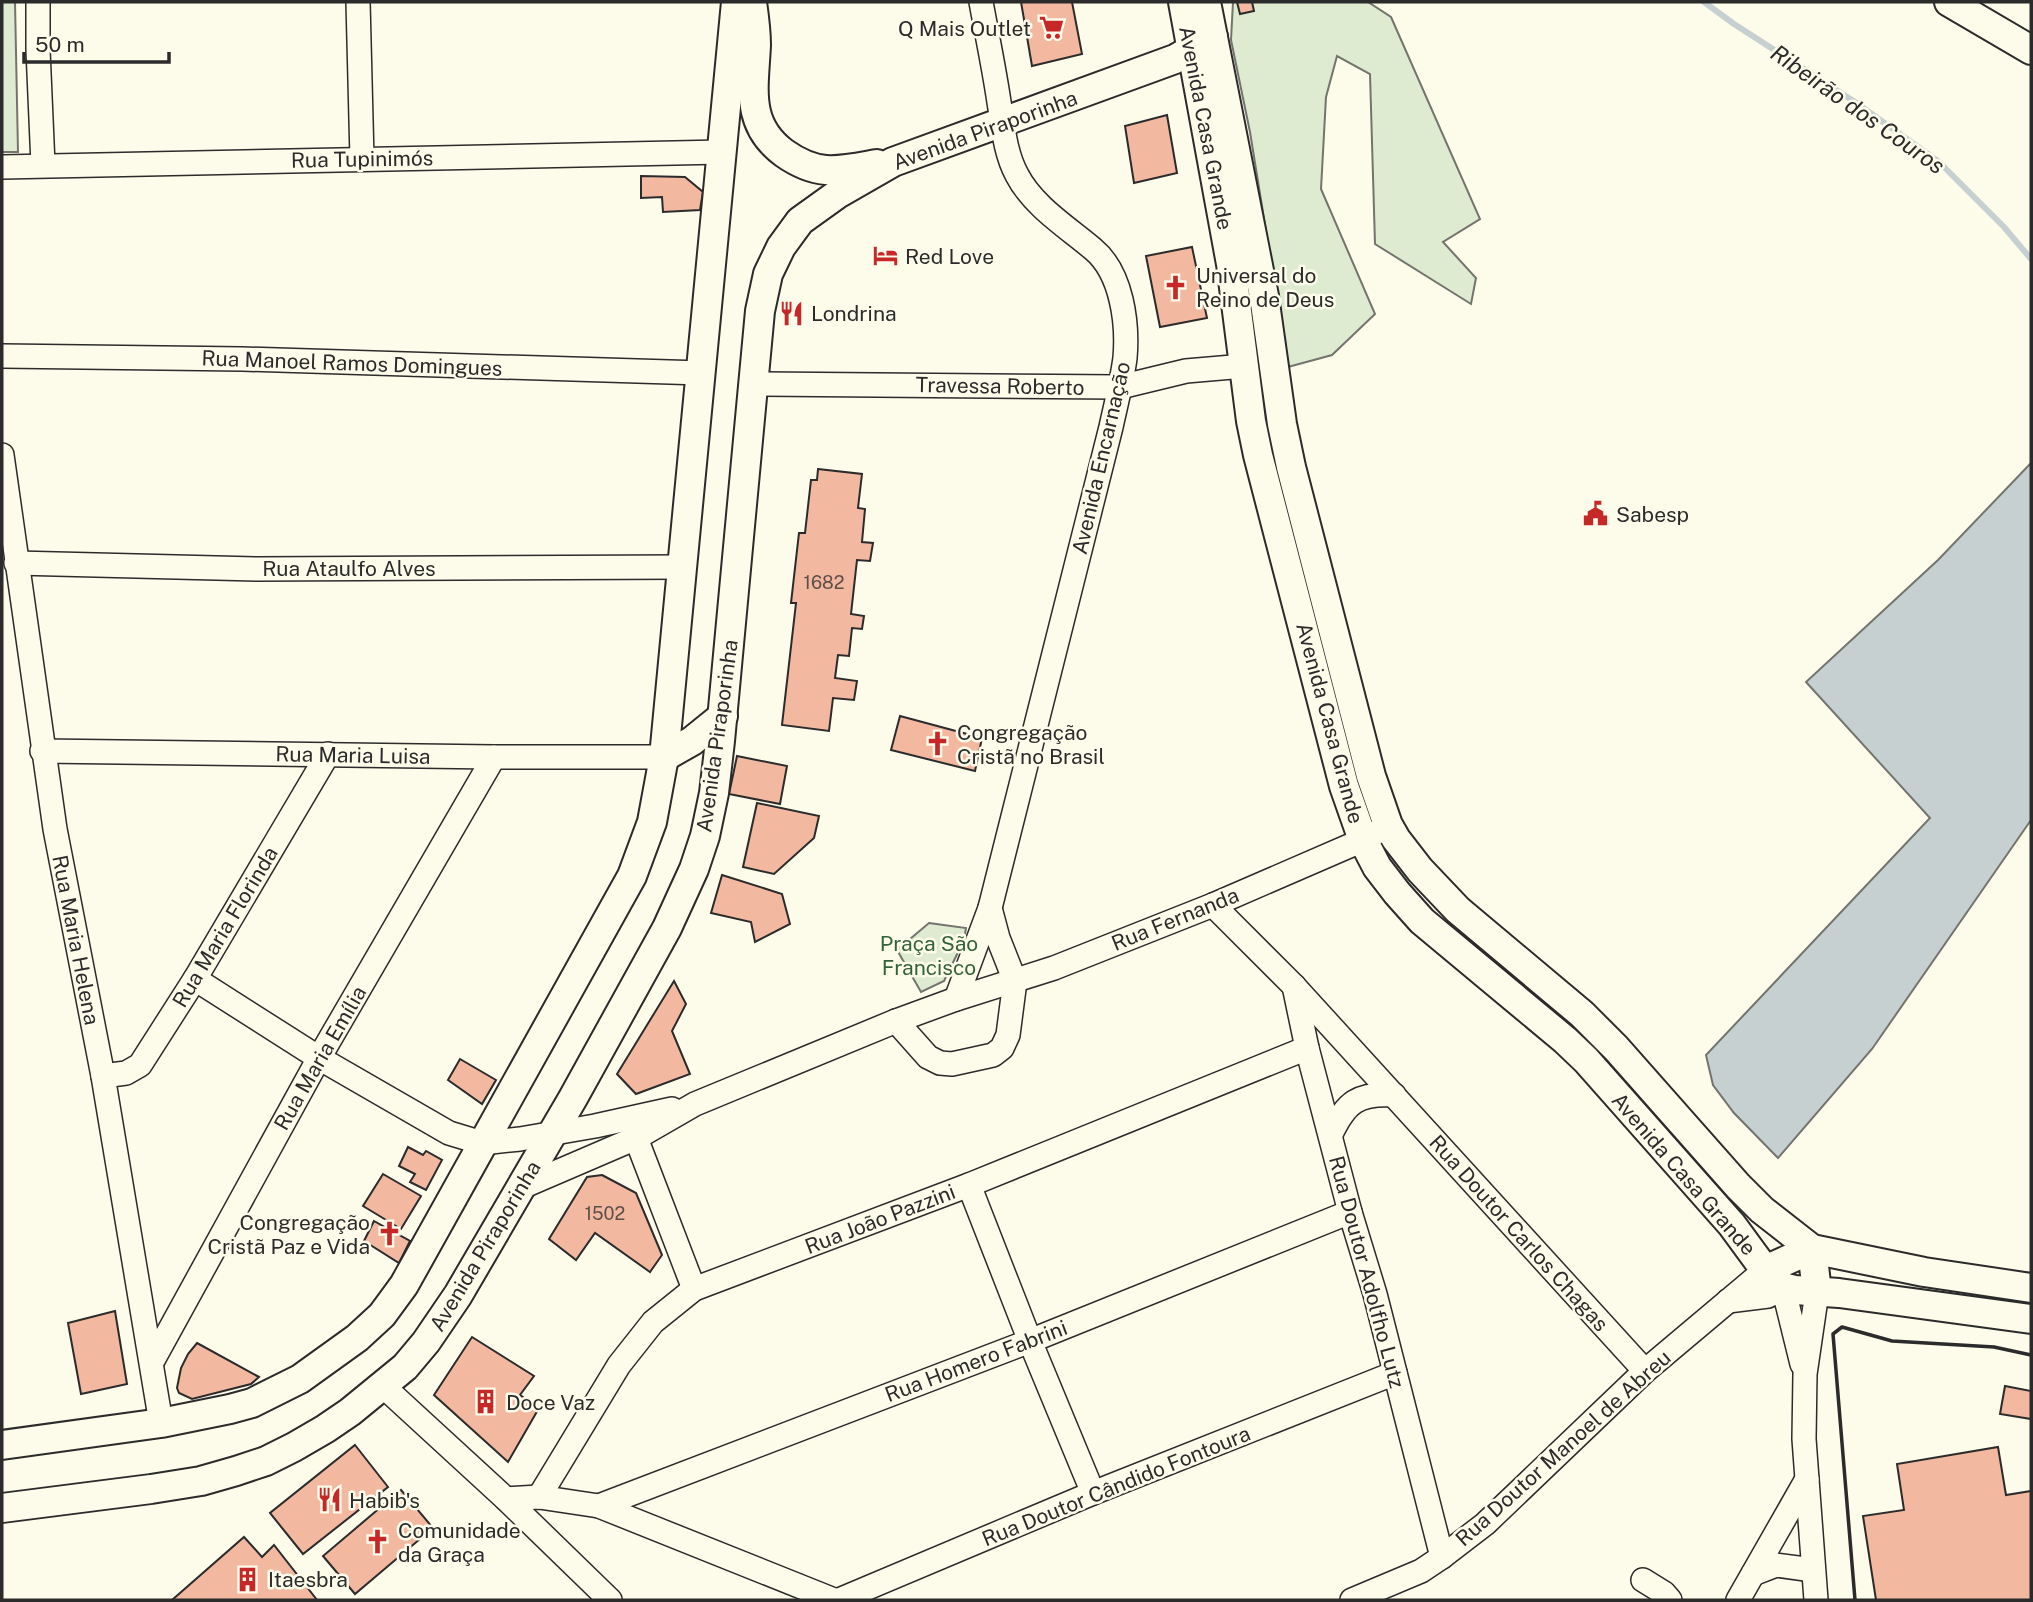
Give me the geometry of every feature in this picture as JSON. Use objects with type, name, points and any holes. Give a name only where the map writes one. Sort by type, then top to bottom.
[{"type":"main road","points":[[2,1446],[161,1423],[230,1409],[274,1393],[300,1379],[357,1338],[382,1315],[404,1285],[632,876],[652,822],[664,757],[736,2]]},
{"type":"main road","points":[[752,2],[756,43],[753,96],[756,114],[767,137],[798,163],[814,169],[835,170],[892,162]]},
{"type":"main road","name":"Avenida Casa Grande","points":[[1183,2],[1202,44],[1264,296],[1282,424],[1291,467],[1371,776],[1388,825],[1396,839],[1420,870],[1458,910],[1582,1014],[1616,1048],[1762,1210],[1812,1249],[1924,1272],[2031,1288]]},
{"type":"main road","name":"Avenida Casa Grande","points":[[1206,2],[1202,44],[1251,421],[1344,786],[1363,841],[1377,867],[1422,921],[1586,1060],[1732,1225],[1774,1279]]},
{"type":"main road","points":[[1949,2],[2031,50]]},
{"type":"main road","name":"Avenida Piraporinha","points":[[2,1508],[201,1481],[266,1461],[350,1412],[405,1367],[442,1320],[522,1187],[667,928],[694,869],[705,836],[714,793],[760,311],[764,291],[780,247],[800,221],[814,209],[892,162],[1175,59],[1202,44]]},
{"type":"main road","points":[[664,757],[692,741],[723,716]]},
{"type":"main road","points":[[1812,1249],[1774,1279],[1795,1290],[2031,1320]]},
{"type":"main road","points":[[1812,1249],[1817,1292]]},
{"type":"street","points":[[38,2],[43,165]]},
{"type":"street","points":[[358,2],[362,159]]},
{"type":"street","name":"Avenida Encarnação","points":[[956,999],[990,908],[1120,387],[1125,356],[1121,303],[1111,272],[1097,252],[1037,202],[1011,161],[981,2]]},
{"type":"street","name":"Rua Tupinimós","points":[[2,167],[722,152]]},
{"type":"street","name":"Rua Manoel Ramos Domingues","points":[[2,356],[242,359],[702,373]]},
{"type":"street","name":"Travessa Roberto","points":[[754,384],[1120,387],[1186,371],[1244,366]]},
{"type":"street","name":"Rua Maria Helena","points":[[2,455],[5,495],[42,751],[103,1076],[161,1423]]},
{"type":"street","name":"Rua Ataulfo Alves","points":[[16,563],[257,569],[682,567]]},
{"type":"street","name":"Rua Maria Luisa","points":[[42,751],[664,757]]},
{"type":"street","name":"Rua Maria Florinda","points":[[103,1076],[125,1073],[140,1065],[195,979],[328,754]]},
{"type":"street","name":"Rua Maria Emília","points":[[152,1362],[319,1058],[494,757]]},
{"type":"street","name":"Rua Fernanda","points":[[956,999],[1054,968],[1213,905],[1363,841],[1388,825]]},
{"type":"street","name":"Rua Doutor Carlos Chagas","points":[[1213,905],[1294,986],[1645,1371]]},
{"type":"street","name":"Avenida Encarnação","points":[[896,1021],[928,1057],[940,1063],[952,1064],[993,1055],[1002,1048],[1008,1035],[1015,981],[998,938],[990,908]]},
{"type":"street","points":[[195,979],[319,1058],[449,1133],[482,1143],[595,1126],[695,1104]]},
{"type":"street","name":"Rua Doutor Adolfho Lutz","points":[[1294,986],[1307,1048],[1350,1212],[1375,1294],[1442,1557]]},
{"type":"street","points":[[522,1187],[636,1138],[695,1104],[956,999]]},
{"type":"street","name":"Rua João Pazzini","points":[[539,1497],[619,1365],[653,1322],[694,1289],[969,1185],[1307,1048]]},
{"type":"street","points":[[1331,1134],[1338,1118],[1348,1106],[1363,1096],[1394,1095]]},
{"type":"street","points":[[636,1138],[694,1289]]},
{"type":"street","points":[[969,1185],[1093,1493]]},
{"type":"street","name":"Rua Homero Fabrini","points":[[599,1506],[1030,1341],[1350,1212]]},
{"type":"street","points":[[1774,1279],[1805,1374]]},
{"type":"street","name":"Rua Doutor Manoel de Abreu","points":[[1352,1600],[1421,1571],[1442,1557],[1485,1524],[1645,1371],[1728,1301],[1768,1296],[1774,1279]]},
{"type":"street","points":[[1816,1600],[1804,1439],[1805,1374],[1817,1292]]},
{"type":"street","name":"Rua Doutor Cândido Fontoura","points":[[836,1600],[1093,1493],[1395,1373]]},
{"type":"street","points":[[383,1386],[506,1499],[610,1600]]},
{"type":"street","points":[[1738,1600],[1807,1479]]},
{"type":"street","points":[[506,1499],[539,1497],[599,1506],[836,1600]]},
{"type":"street","points":[[1753,1574],[1776,1565],[1813,1570]]},
{"type":"street","points":[[1643,1580],[1670,1600]]},
{"type":"green space","points":[[2,2],[15,2],[18,152],[2,152]]},
{"type":"green space","points":[[1233,2],[1368,2],[1391,17],[1480,219],[1443,242],[1476,278],[1471,304],[1375,244],[1370,74],[1337,56],[1326,97],[1321,189],[1375,314],[1332,355],[1288,367],[1250,132],[1231,40]]},
{"type":"green space","name":"Praça São Francisco","points":[[929,923],[966,928],[964,940],[944,981],[921,992],[897,950]]},
{"type":"shaded area","points":[[2031,463],[2031,820],[1872,1049],[1778,1158],[1734,1113],[1713,1085],[1706,1055],[1930,818],[1806,682],[1938,560]]},
{"type":"building","name":"Q Mais Outlet","points":[[1021,2],[1072,2],[1082,54],[1032,66]]},
{"type":"building","points":[[1237,2],[1252,2],[1254,11],[1240,14]]},
{"type":"building","points":[[1167,115],[1177,173],[1134,183],[1125,126]]},
{"type":"building","points":[[641,176],[685,177],[703,192],[700,210],[663,212],[662,197],[641,198]]},
{"type":"building","name":"Universal do Reino de Deus","points":[[1192,247],[1207,318],[1160,327],[1146,256]]},
{"type":"building","points":[[818,469],[862,474],[858,508],[865,509],[862,542],[873,543],[870,561],[857,560],[851,614],[864,616],[862,629],[852,628],[849,656],[838,655],[835,678],[857,681],[854,700],[833,698],[829,731],[782,725],[796,603],[791,603],[799,533],[805,533],[811,480],[817,480]]},
{"type":"building","name":"Congregação Cristã no Brasil","points":[[900,716],[982,738],[975,771],[891,750]]},
{"type":"building","points":[[737,756],[787,766],[780,804],[729,794]]},
{"type":"building","points":[[757,803],[819,816],[814,838],[774,874],[743,867]]},
{"type":"building","points":[[722,875],[782,894],[790,924],[755,942],[751,922],[711,913]]},
{"type":"building","points":[[674,981],[686,1004],[672,1031],[690,1074],[636,1094],[617,1074]]},
{"type":"building","points":[[460,1059],[496,1080],[482,1104],[448,1080]]},
{"type":"building","points":[[408,1147],[423,1155],[426,1151],[442,1160],[426,1190],[410,1182],[415,1174],[399,1166]]},
{"type":"building","points":[[383,1174],[421,1196],[401,1229],[363,1206]]},
{"type":"building","points":[[602,1175],[636,1193],[662,1255],[650,1272],[595,1233],[576,1260],[549,1239],[587,1177]]},
{"type":"building","points":[[374,1221],[410,1241],[399,1263],[364,1241]]},
{"type":"building","points":[[115,1311],[127,1384],[81,1394],[68,1323]]},
{"type":"building","name":"Doce Vaz","points":[[472,1337],[534,1376],[520,1395],[539,1408],[508,1462],[434,1395]]},
{"type":"building","points":[[197,1343],[259,1377],[251,1384],[192,1399],[179,1393],[177,1388],[181,1368]]},
{"type":"building","points":[[2005,1386],[2031,1391],[2031,1419],[2000,1414]]},
{"type":"building","name":"Habib's","points":[[355,1445],[388,1487],[303,1554],[270,1513]]},
{"type":"building","points":[[1998,1447],[2006,1495],[2031,1491],[2031,1600],[1876,1600],[1863,1516],[1904,1510],[1897,1464]]},
{"type":"building","name":"Comunidade da Graça","points":[[401,1490],[433,1528],[355,1594],[323,1556]]},
{"type":"building","name":"Itaesbra","points":[[244,1537],[262,1557],[274,1545],[317,1600],[172,1600]]},
{"type":"waterway","name":"Ribeirão dos Couros","points":[[1704,2],[1855,102],[1939,162],[2004,227],[2031,259]]},
{"type":"wall","points":[[1855,1600],[1833,1334],[1842,1327],[1892,1341],[1994,1347],[2031,1355]]},
{"type":"place","name":"Q Mais Outlet","points":[[1051,28]]},
{"type":"place","name":"Red Love","points":[[885,256]]},
{"type":"place","name":"Universal do Reino de Deus","points":[[1176,287]]},
{"type":"place","name":"Londrina","points":[[791,313]]},
{"type":"place","name":"Sabesp","points":[[1596,514]]},
{"type":"place","name":"Congregação Cristã no Brasil","points":[[937,744]]},
{"type":"place","name":"Congregação Cristã Paz e Vida","points":[[390,1234]]},
{"type":"place","name":"Doce Vaz","points":[[486,1402]]},
{"type":"place","name":"Habib's","points":[[329,1500]]},
{"type":"place","name":"Comunidade da Graça","points":[[378,1542]]},
{"type":"place","name":"Itaesbra","points":[[248,1579]]}]
